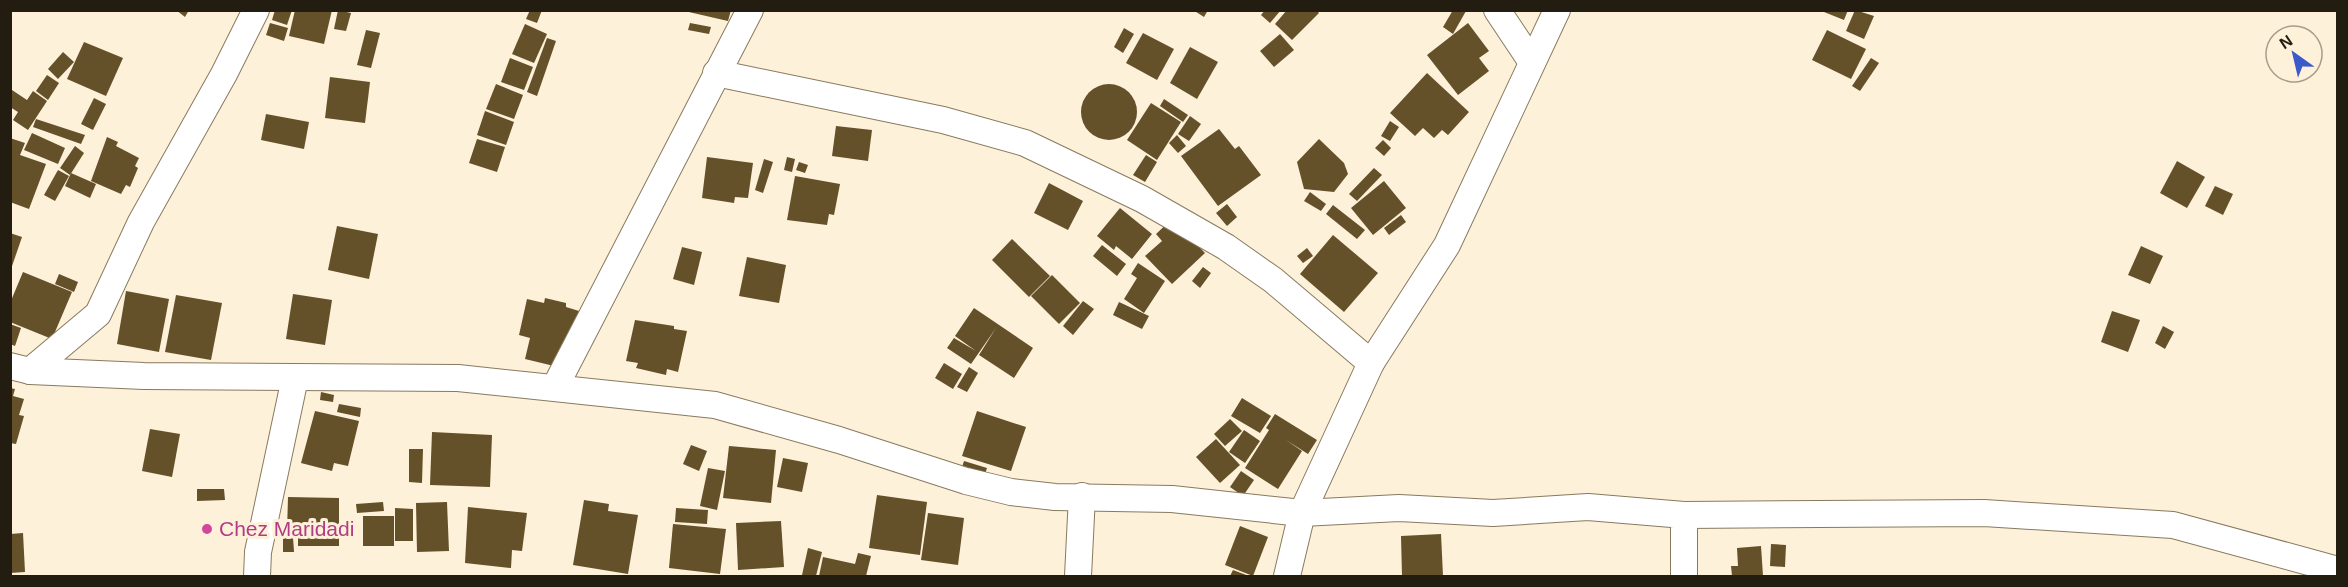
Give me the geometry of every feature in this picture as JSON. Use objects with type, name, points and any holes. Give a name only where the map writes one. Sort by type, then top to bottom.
[{"type":"street","points":[[20,368],[98,314],[141,222],[224,74],[256,10]]},
{"type":"street","points":[[555,387],[750,10]]},
{"type":"street","points":[[1497,10],[1531,61]]},
{"type":"street","points":[[1287,576],[1302,513],[1371,363],[1446,245],[1557,10]]},
{"type":"street","points":[[716,74],[942,120],[1025,143],[1142,199],[1226,247],[1273,280],[1371,363]]},
{"type":"street","points":[[20,368],[144,376],[458,378],[715,405],[839,440],[966,482],[1011,492],[1055,497],[1172,498],[1302,513],[1399,508],[1493,513],[1588,507],[1684,515],[1984,513],[2173,525],[2337,570]]},
{"type":"street","points":[[262,576],[257,576],[258,552],[295,378]]},
{"type":"street","points":[[1078,576],[1082,496]]},
{"type":"street","points":[[1684,515],[1684,576]]},
{"type":"building","points":[[176,10],[189,10],[185,17]]},
{"type":"building","points":[[275,10],[292,10],[287,25],[272,20]]},
{"type":"building","points":[[295,10],[332,10],[324,44],[289,36]]},
{"type":"building","points":[[338,10],[351,13],[346,31],[334,29]]},
{"type":"building","points":[[530,10],[542,10],[537,23],[526,19]]},
{"type":"building","points":[[680,10],[731,10],[728,21]]},
{"type":"building","points":[[1193,10],[1208,10],[1204,17]]},
{"type":"building","points":[[1265,10],[1281,10],[1270,23],[1261,15]]},
{"type":"building","points":[[1287,10],[1316,10],[1319,13],[1292,40],[1275,24]]},
{"type":"building","points":[[1453,10],[1466,11],[1453,34],[1443,27]]},
{"type":"building","points":[[1819,10],[1848,10],[1844,20]]},
{"type":"building","points":[[1855,10],[1874,16],[1864,39],[1846,31]]},
{"type":"building","points":[[270,23],[288,28],[284,41],[266,35]]},
{"type":"building","points":[[690,23],[711,27],[709,34],[688,30]]},
{"type":"building","points":[[1468,23],[1489,51],[1479,58],[1489,71],[1458,95],[1427,55]]},
{"type":"building","points":[[525,24],[547,34],[534,63],[512,54]]},
{"type":"building","points":[[1124,28],[1134,34],[1123,53],[1114,47]]},
{"type":"building","points":[[366,30],[380,33],[371,68],[357,65]]},
{"type":"building","points":[[1827,30],[1866,49],[1851,79],[1812,60]]},
{"type":"building","points":[[1143,33],[1174,49],[1157,80],[1126,63]]},
{"type":"building","points":[[1280,34],[1294,50],[1274,67],[1260,51]]},
{"type":"building","points":[[547,38],[556,41],[537,96],[527,92]]},
{"type":"building","points":[[84,42],[123,58],[106,96],[67,79]]},
{"type":"building","points":[[1190,47],[1218,62],[1197,99],[1170,83]]},
{"type":"building","points":[[63,52],[74,62],[58,79],[48,69]]},
{"type":"building","points":[[510,58],[533,67],[524,90],[501,82]]},
{"type":"building","points":[[1871,58],[1879,63],[1860,91],[1852,86]]},
{"type":"building","points":[[1427,73],[1469,112],[1448,135],[1442,130],[1434,138],[1423,128],[1415,136],[1390,113]]},
{"type":"building","points":[[47,75],[59,83],[48,100],[36,91]]},
{"type":"building","points":[[330,77],[370,82],[365,123],[325,118]]},
{"type":"building","points":[[496,84],[523,95],[514,119],[486,109]]},
{"type":"building","points":[[1109,84],[1124,89],[1132,97],[1137,112],[1132,127],[1124,135],[1109,140],[1094,135],[1086,127],[1081,112],[1086,97],[1094,89]]},
{"type":"building","points":[[12,90],[27,100],[33,91],[47,101],[28,130],[13,120],[18,112],[10,107]]},
{"type":"building","points":[[94,98],[106,104],[93,130],[81,124]]},
{"type":"building","points":[[1164,99],[1188,115],[1183,122],[1160,106]]},
{"type":"building","points":[[1151,103],[1181,122],[1157,160],[1127,140]]},
{"type":"building","points":[[485,111],[514,122],[506,145],[477,135]]},
{"type":"building","points":[[266,114],[309,122],[304,149],[261,140]]},
{"type":"building","points":[[1190,116],[1201,124],[1189,141],[1178,134]]},
{"type":"building","points":[[36,119],[85,135],[81,144],[33,127]]},
{"type":"building","points":[[1390,121],[1399,127],[1390,141],[1381,136]]},
{"type":"building","points":[[836,126],[872,130],[868,161],[832,156]]},
{"type":"building","points":[[1219,129],[1235,149],[1239,146],[1261,175],[1218,206],[1181,156]]},
{"type":"building","points":[[32,133],[65,148],[58,164],[24,150]]},
{"type":"building","points":[[1177,135],[1186,146],[1178,153],[1169,143]]},
{"type":"building","points":[[107,137],[118,142],[116,146],[139,158],[135,166],[138,168],[130,187],[126,185],[121,194],[91,181]]},
{"type":"building","points":[[10,138],[25,143],[20,155],[46,164],[29,209],[10,202]]},
{"type":"building","points":[[477,139],[505,147],[497,172],[469,163]]},
{"type":"building","points":[[1319,139],[1344,163],[1348,174],[1334,192],[1304,189],[1297,162]]},
{"type":"building","points":[[1383,140],[1391,148],[1384,156],[1375,148]]},
{"type":"building","points":[[75,146],[84,153],[70,175],[60,168]]},
{"type":"building","points":[[1146,155],[1157,162],[1145,182],[1133,175]]},
{"type":"building","points":[[707,157],[753,163],[748,198],[735,197],[734,203],[702,198]]},
{"type":"building","points":[[787,157],[795,159],[792,172],[784,170]]},
{"type":"building","points":[[764,159],[773,162],[763,193],[755,190]]},
{"type":"building","points":[[2177,161],[2205,177],[2187,208],[2160,193]]},
{"type":"building","points":[[799,162],[808,165],[805,173],[796,170]]},
{"type":"building","points":[[1374,168],[1382,175],[1357,201],[1349,194]]},
{"type":"building","points":[[58,170],[69,176],[55,201],[44,195]]},
{"type":"building","points":[[71,173],[96,184],[90,198],[65,186]]},
{"type":"building","points":[[795,176],[840,184],[834,215],[829,214],[827,225],[787,220]]},
{"type":"building","points":[[1384,181],[1406,208],[1373,235],[1351,208]]},
{"type":"building","points":[[1049,183],[1083,201],[1068,230],[1034,213]]},
{"type":"building","points":[[2215,186],[2233,194],[2223,215],[2205,206]]},
{"type":"building","points":[[1310,192],[1326,204],[1321,211],[1304,201]]},
{"type":"building","points":[[1227,204],[1237,217],[1227,226],[1216,213]]},
{"type":"building","points":[[1333,205],[1365,230],[1357,239],[1326,214]]},
{"type":"building","points":[[1120,208],[1152,234],[1132,259],[1116,246],[1114,250],[1097,236]]},
{"type":"building","points":[[1401,215],[1406,222],[1389,235],[1384,228]]},
{"type":"building","points":[[1172,219],[1205,253],[1172,284],[1145,256],[1162,241],[1156,234]]},
{"type":"building","points":[[337,226],[378,234],[369,279],[328,270]]},
{"type":"building","points":[[10,233],[22,237],[11,269],[10,269]]},
{"type":"building","points":[[1333,235],[1378,273],[1344,312],[1300,274]]},
{"type":"building","points":[[1012,239],[1050,276],[1029,297],[992,260]]},
{"type":"building","points":[[1102,245],[1126,264],[1117,276],[1093,256]]},
{"type":"building","points":[[2141,246],[2163,256],[2150,284],[2128,275]]},
{"type":"building","points":[[682,247],[702,252],[694,285],[673,279]]},
{"type":"building","points":[[1307,248],[1313,256],[1303,263],[1297,256]]},
{"type":"building","points":[[747,257],[786,265],[779,303],[739,296]]},
{"type":"building","points":[[1138,263],[1165,281],[1144,313],[1124,299],[1137,278],[1131,274]]},
{"type":"building","points":[[1203,267],[1211,273],[1200,288],[1192,281]]},
{"type":"building","points":[[23,272],[72,292],[52,339],[10,322],[10,303]]},
{"type":"building","points":[[59,274],[78,282],[74,292],[55,284]]},
{"type":"building","points":[[1052,275],[1080,303],[1059,324],[1031,296]]},
{"type":"building","points":[[126,291],[169,299],[159,352],[117,344]]},
{"type":"building","points":[[293,294],[332,300],[325,345],[286,339]]},
{"type":"building","points":[[176,295],[222,303],[211,360],[165,352]]},
{"type":"building","points":[[545,298],[566,303],[566,307],[579,311],[566,364],[554,366],[525,359],[530,338],[519,335],[527,299],[544,303]]},
{"type":"building","points":[[1083,301],[1094,309],[1073,335],[1063,326]]},
{"type":"building","points":[[1119,302],[1149,316],[1142,329],[1113,315]]},
{"type":"building","points":[[974,308],[1033,348],[1014,378],[979,355],[996,328],[971,364],[947,348],[954,338],[976,351],[955,336]]},
{"type":"building","points":[[2112,311],[2140,320],[2128,352],[2101,342]]},
{"type":"building","points":[[635,320],[674,326],[674,329],[687,331],[678,372],[667,369],[666,375],[636,368],[638,363],[626,361]]},
{"type":"building","points":[[10,324],[21,328],[15,346],[10,344]]},
{"type":"building","points":[[2163,326],[2174,332],[2165,349],[2155,343]]},
{"type":"building","points":[[944,363],[962,374],[953,389],[935,378]]},
{"type":"building","points":[[969,367],[978,373],[967,392],[957,387]]},
{"type":"building","points":[[10,388],[15,389],[13,396],[24,399],[19,415],[24,416],[16,444],[10,443]]},
{"type":"building","points":[[321,392],[334,395],[333,402],[320,400]]},
{"type":"building","points":[[1242,398],[1271,416],[1260,433],[1231,416]]},
{"type":"building","points":[[339,404],[361,408],[360,417],[337,412]]},
{"type":"building","points":[[315,411],[359,421],[348,466],[334,463],[332,471],[301,463]]},
{"type":"building","points":[[977,411],[1026,427],[1011,471],[962,456]]},
{"type":"building","points":[[1275,414],[1317,440],[1308,454],[1286,440],[1302,451],[1278,489],[1245,468],[1269,430],[1266,428]]},
{"type":"building","points":[[1230,419],[1242,431],[1225,446],[1214,434]]},
{"type":"building","points":[[150,429],[180,434],[172,477],[142,471]]},
{"type":"building","points":[[1244,430],[1260,441],[1245,463],[1229,452]]},
{"type":"building","points":[[432,432],[492,435],[490,487],[430,485]]},
{"type":"building","points":[[1216,439],[1240,465],[1220,483],[1196,457]]},
{"type":"building","points":[[691,445],[707,451],[699,471],[683,464]]},
{"type":"building","points":[[729,446],[776,450],[771,503],[723,498]]},
{"type":"building","points":[[409,449],[423,449],[422,483],[409,482]]},
{"type":"building","points":[[783,458],[808,463],[802,492],[777,487]]},
{"type":"building","points":[[964,461],[987,468],[983,480],[960,473]]},
{"type":"building","points":[[708,468],[725,471],[717,510],[700,506]]},
{"type":"building","points":[[1241,471],[1254,480],[1243,496],[1230,487]]},
{"type":"building","points":[[197,489],[224,489],[225,500],[197,501]]},
{"type":"building","points":[[877,495],[927,502],[920,555],[869,548]]},
{"type":"building","points":[[288,497],[339,498],[339,546],[298,546],[298,532],[287,532]]},
{"type":"building","points":[[584,500],[609,504],[608,511],[638,515],[628,574],[573,565]]},
{"type":"building","points":[[383,502],[384,511],[357,513],[356,504]]},
{"type":"building","points":[[447,502],[449,551],[417,552],[416,503]]},
{"type":"building","points":[[468,507],[527,513],[522,551],[512,550],[511,568],[465,563]]},
{"type":"building","points":[[395,508],[413,509],[413,541],[395,541]]},
{"type":"building","points":[[676,508],[708,510],[707,524],[675,522]]},
{"type":"building","points":[[928,513],[964,518],[958,565],[921,560]]},
{"type":"building","points":[[363,516],[394,516],[394,546],[363,546]]},
{"type":"building","points":[[781,521],[784,567],[738,570],[736,523]]},
{"type":"building","points":[[673,524],[726,529],[720,574],[669,568]]},
{"type":"building","points":[[1240,526],[1268,537],[1253,576],[1225,565]]},
{"type":"building","points":[[23,533],[25,572],[10,573],[10,534]]},
{"type":"building","points":[[1441,534],[1443,576],[1402,576],[1401,536]]},
{"type":"building","points":[[293,537],[294,552],[283,552],[283,538]]},
{"type":"building","points":[[1771,544],[1786,545],[1785,567],[1770,566]]},
{"type":"building","points":[[1761,546],[1763,576],[1732,576],[1731,566],[1738,566],[1737,548]]},
{"type":"building","points":[[808,548],[822,552],[816,576],[802,575]]},
{"type":"building","points":[[858,553],[871,556],[866,576],[819,576],[823,557],[855,564]]},
{"type":"building","points":[[1233,570],[1249,576],[1230,576]]},
{"type":"place","name":"Chez Maridadi","points":[[207,529]]}]
